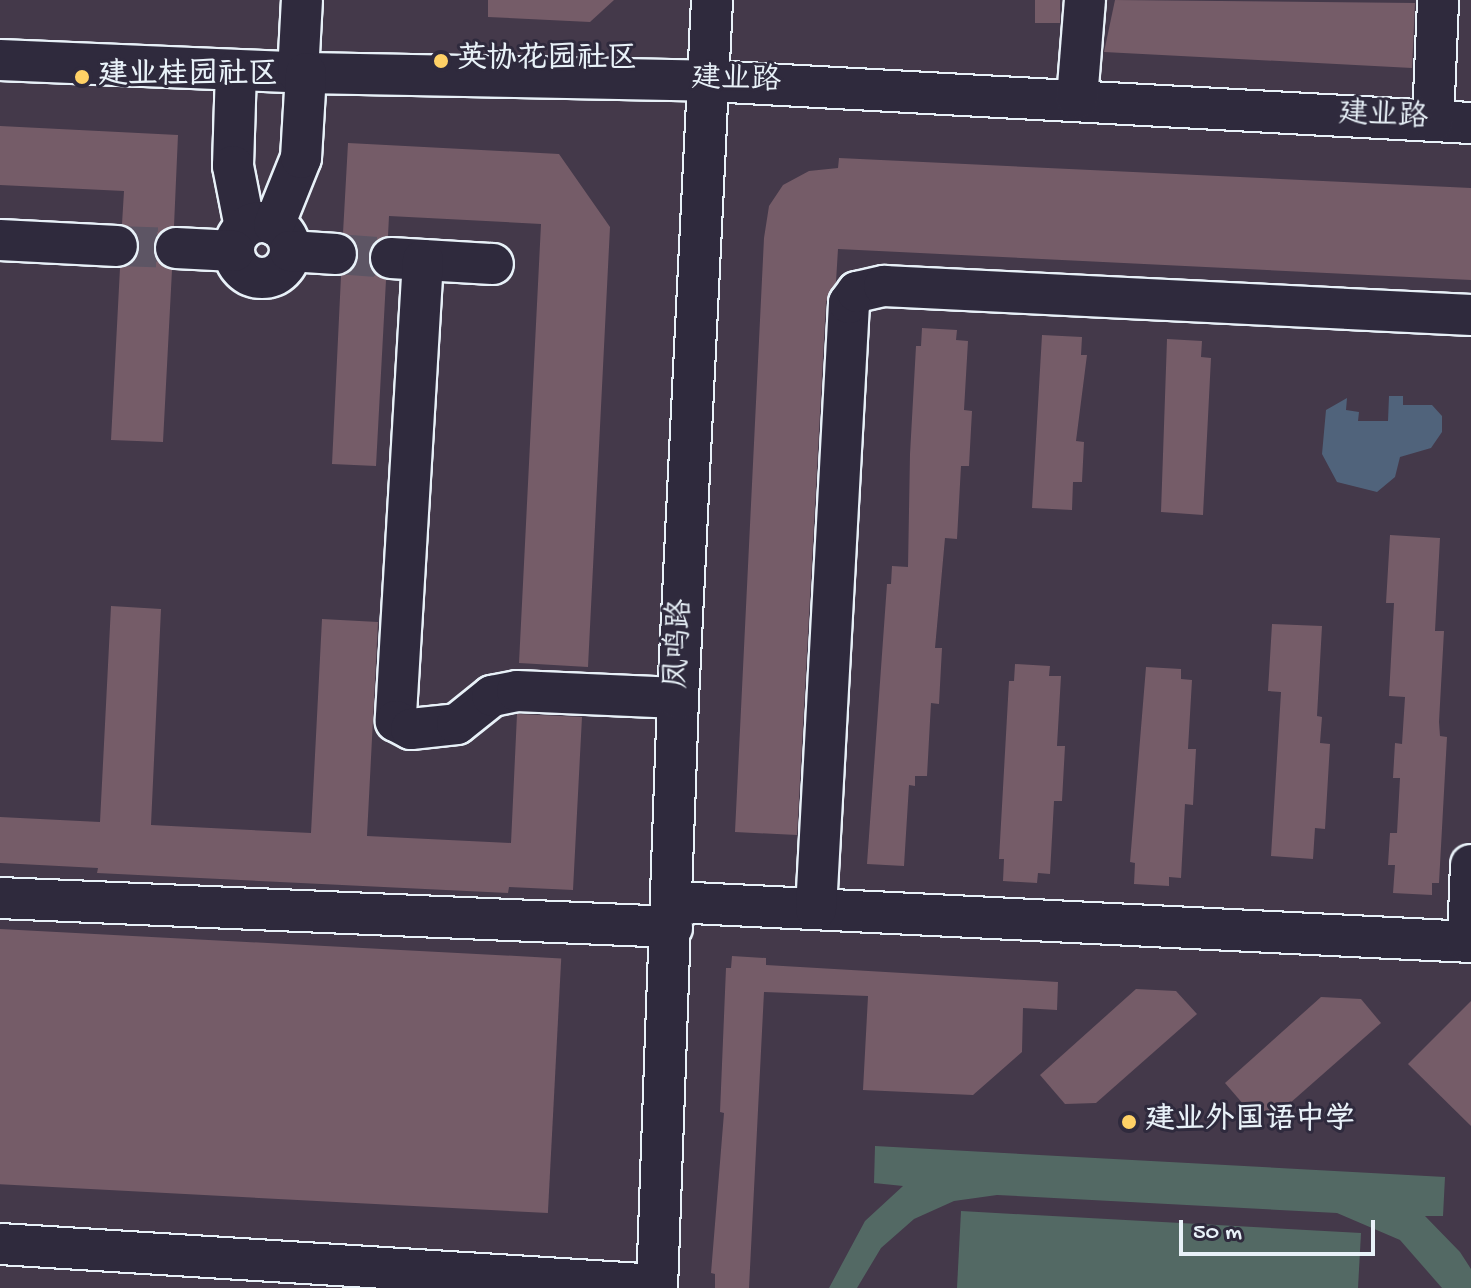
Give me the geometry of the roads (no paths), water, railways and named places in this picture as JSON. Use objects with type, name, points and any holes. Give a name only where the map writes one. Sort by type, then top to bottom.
[{"type":"street","points":[[261,238],[301,158],[302,0]]},
{"type":"street","name":"凤鸣路","points":[[657,1286],[678,698],[712,0]]},
{"type":"street","points":[[1077,99],[1085,0]]},
{"type":"street","points":[[1438,0],[1452,122]]},
{"type":"street","name":"建业路","points":[[0,60],[302,73],[710,81],[1452,122]]},
{"type":"street","points":[[236,70],[233,166],[261,238]]},
{"type":"street","points":[[176,248],[261,238],[336,254]]},
{"type":"street","points":[[0,240],[117,246]]},
{"type":"street","points":[[493,264],[407,259],[396,721],[411,729],[457,724],[492,696],[517,691],[678,698]]},
{"type":"street","points":[[816,909],[849,303],[857,292],[884,286],[1471,315]]},
{"type":"street","points":[[0,898],[672,914],[816,909],[1469,942],[1471,865]]},
{"type":"street","points":[[0,1244],[657,1286]]},
{"type":"water","points":[[1389,396],[1403,396],[1403,405],[1432,405],[1442,416],[1442,432],[1431,448],[1400,457],[1395,477],[1377,492],[1337,482],[1322,454],[1326,410],[1347,398],[1346,410],[1359,412],[1358,421],[1388,421]]},
{"type":"tunnel","points":[[117,246],[176,248]]},
{"type":"tunnel","points":[[336,254],[391,258]]},
{"type":"place","name":"英协花园社区","points":[[441,61]]},
{"type":"place","name":"建业桂园社区","points":[[82,77]]},
{"type":"place","name":"建业外国语中学","points":[[1129,1122]]}]
